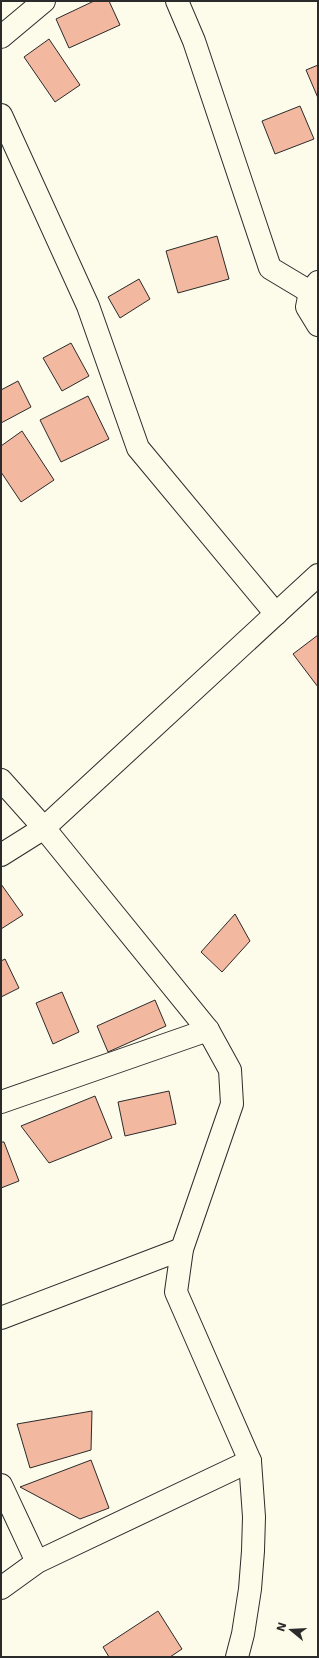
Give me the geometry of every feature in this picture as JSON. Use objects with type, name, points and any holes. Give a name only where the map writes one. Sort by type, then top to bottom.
[{"type":"street","points":[[1,37],[44,1]]},
{"type":"street","points":[[177,1],[194,41],[270,268],[314,287],[308,307],[318,326]]},
{"type":"street","points":[[1,115],[88,306],[138,448],[276,614]]},
{"type":"street","points":[[1,855],[44,828],[318,575]]},
{"type":"street","points":[[1,780],[44,828],[208,1030],[230,1070],[232,1104],[182,1249],[176,1292],[250,1461],[254,1517],[253,1551],[250,1589],[243,1634],[237,1657]]},
{"type":"street","points":[[1,1102],[208,1030]]},
{"type":"street","points":[[1,1318],[182,1249]]},
{"type":"street","points":[[1,1588],[38,1562],[250,1461]]},
{"type":"street","points":[[1,1484],[38,1562]]},
{"type":"building","points":[[94,1],[109,1],[120,25],[69,48],[56,19]]},
{"type":"building","points":[[49,39],[80,85],[55,102],[24,57]]},
{"type":"building","points":[[318,65],[318,98],[306,70]]},
{"type":"building","points":[[300,106],[314,139],[275,154],[262,121]]},
{"type":"building","points":[[217,236],[229,279],[178,293],[166,251]]},
{"type":"building","points":[[139,279],[150,299],[120,318],[108,297]]},
{"type":"building","points":[[71,343],[89,376],[62,391],[43,358]]},
{"type":"building","points":[[18,381],[31,407],[1,423],[1,390]]},
{"type":"building","points":[[88,396],[109,439],[61,462],[40,420]]},
{"type":"building","points":[[22,431],[54,480],[21,502],[1,472],[1,446]]},
{"type":"building","points":[[318,635],[318,687],[293,654]]},
{"type":"building","points":[[1,884],[23,915],[1,929]]},
{"type":"building","points":[[235,914],[250,941],[222,972],[201,952]]},
{"type":"building","points":[[5,959],[19,988],[1,997],[1,961]]},
{"type":"building","points":[[62,992],[79,1032],[53,1044],[36,1003]]},
{"type":"building","points":[[155,1000],[166,1026],[108,1052],[97,1026]]},
{"type":"building","points":[[169,1091],[176,1124],[125,1136],[118,1102]]},
{"type":"building","points":[[95,1096],[112,1138],[49,1163],[21,1126]]},
{"type":"building","points":[[1,1142],[4,1142],[19,1181],[1,1188]]},
{"type":"building","points":[[92,1411],[91,1450],[30,1468],[17,1424]]},
{"type":"building","points":[[91,1460],[109,1508],[80,1519],[20,1487]]},
{"type":"building","points":[[158,1611],[182,1649],[170,1657],[109,1657],[103,1647]]}]
